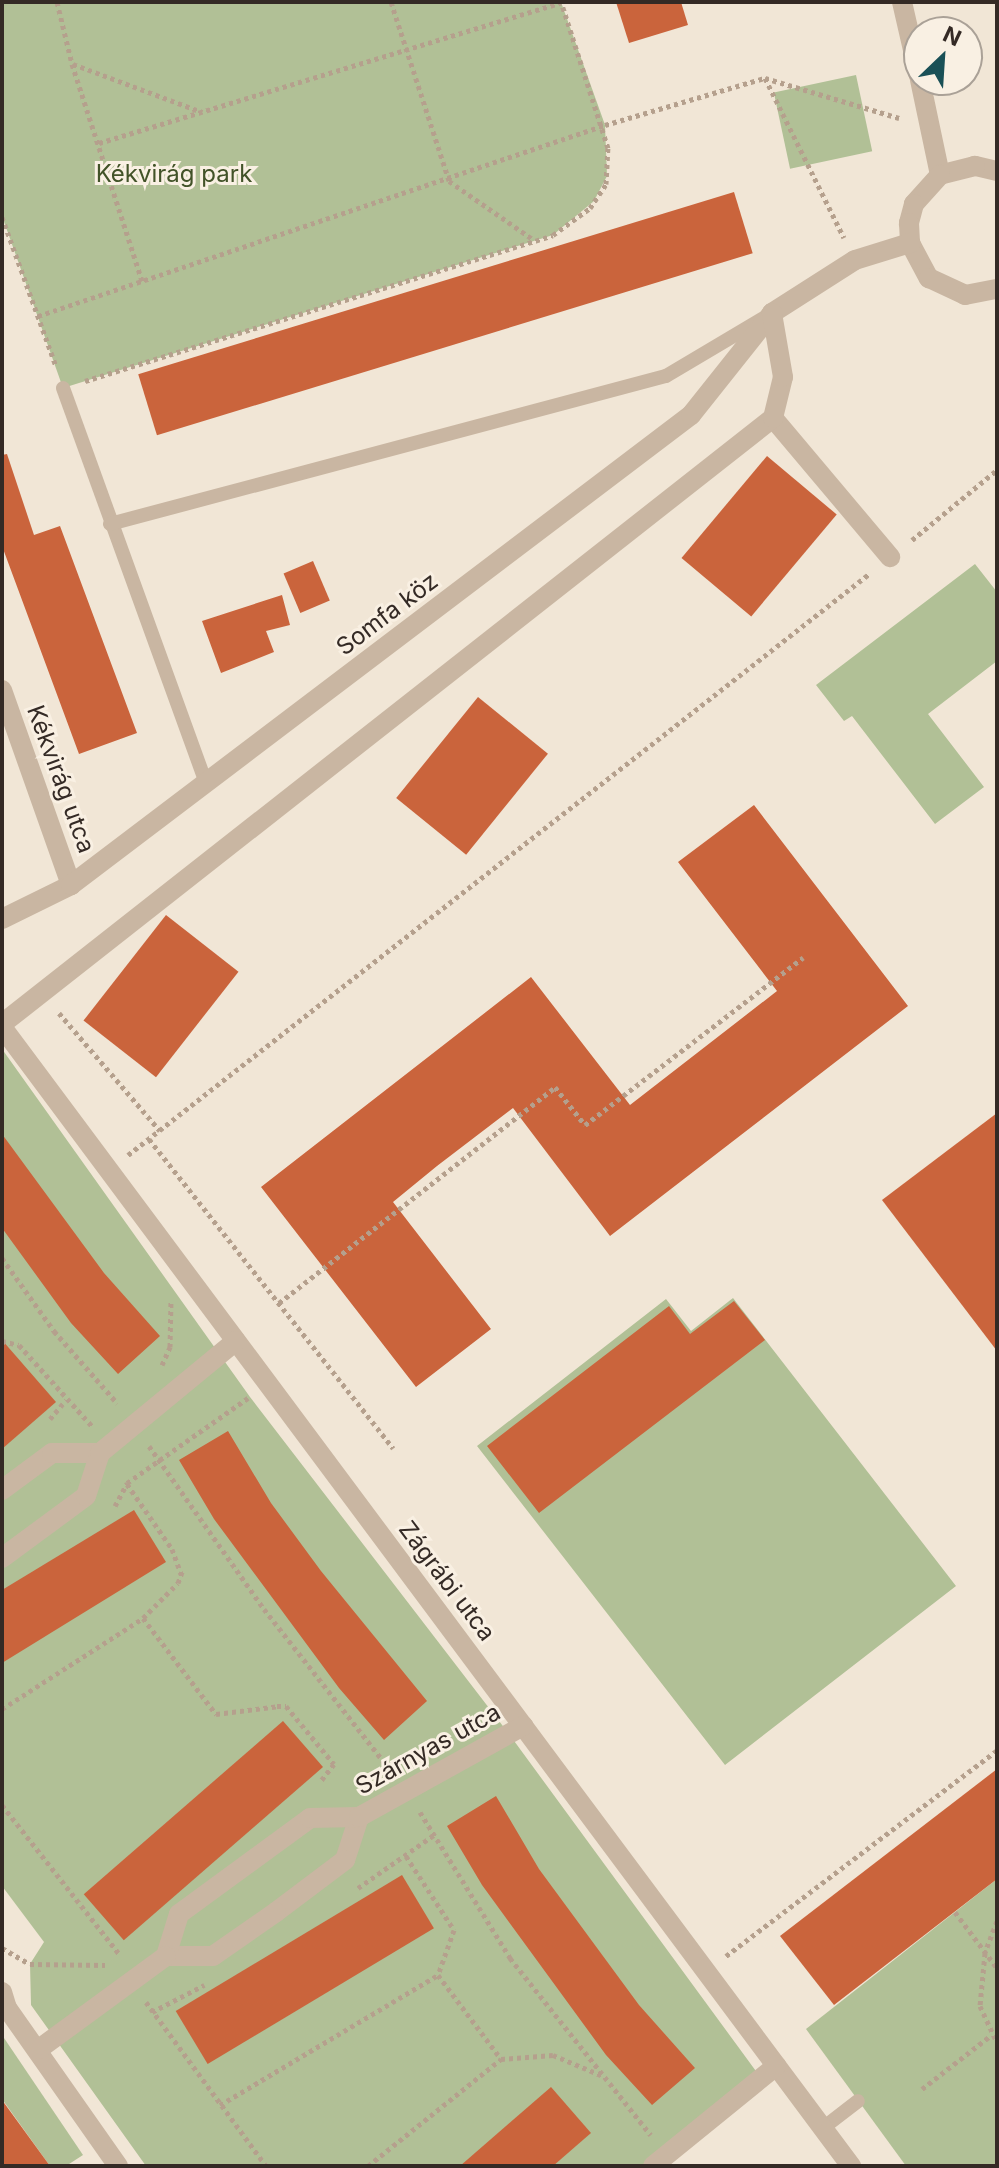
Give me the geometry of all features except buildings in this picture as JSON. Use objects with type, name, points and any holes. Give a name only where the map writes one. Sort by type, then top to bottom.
[{"type":"street","points":[[924,96],[940,175]]},
{"type":"street","points":[[997,171],[975,166],[940,175],[914,204],[910,243],[929,278],[946,289],[965,295],[997,291]]},
{"type":"street","name":"Somfa köz","points":[[2,919],[71,885],[691,415],[772,313],[855,260],[910,243]]},
{"type":"street","points":[[2,1026],[773,418],[783,377],[772,313]]},
{"type":"street","points":[[773,418],[890,557]]},
{"type":"street","name":"Kékvirág utca","points":[[2,690],[71,885]]},
{"type":"street","name":"Zágrábi utca","points":[[2,1026],[851,2166]]},
{"type":"street","points":[[2,1558],[86,1496],[105,1449],[236,1341]]},
{"type":"street","points":[[2,1490],[52,1453],[105,1449]]},
{"type":"street","name":"Szárnyas utca","points":[[359,1817],[345,1860],[276,1912],[213,1956],[166,1956],[179,1914],[310,1818],[359,1817],[523,1726]]},
{"type":"street","points":[[39,2049],[166,1956]]},
{"type":"street","points":[[2,1992],[7,2008],[39,2049],[118,2166]]},
{"type":"street","points":[[660,2160],[776,2066]]},
{"type":"lane","points":[[110,524],[666,376],[772,313]]},
{"type":"lane","points":[[63,388],[206,784]]},
{"type":"lane","points":[[823,2128],[858,2101]]},
{"type":"path","points":[[57,2],[72,64],[142,281]]},
{"type":"path","points":[[391,2],[449,181],[535,241]]},
{"type":"path","points":[[2,217],[63,388],[553,235],[590,208],[606,184],[605,125],[561,2],[99,143]]},
{"type":"path","points":[[72,64],[203,112]]},
{"type":"path","points":[[765,78],[855,260]]},
{"type":"path","points":[[38,316],[449,181],[605,125],[765,78],[901,119],[927,111]]},
{"type":"path","points":[[109,1171],[997,470]]},
{"type":"path","points":[[279,1303],[555,1087],[585,1125],[803,958]]},
{"type":"path","points":[[42,993],[160,1131]]},
{"type":"path","points":[[149,1139],[393,1448]]},
{"type":"path","points":[[2,1258],[54,1331],[135,1424],[264,1609],[407,1792],[510,1958],[604,2076],[660,2160]]},
{"type":"path","points":[[158,1373],[170,1347],[171,1294]]},
{"type":"path","points":[[2,1341],[19,1345],[105,1449]]},
{"type":"path","points":[[115,1507],[127,1483],[160,1464],[250,1397]]},
{"type":"path","points":[[50,1419],[66,1400]]},
{"type":"path","points":[[2,1709],[143,1618],[178,1583],[182,1572],[127,1483]]},
{"type":"path","points":[[143,1618],[216,1714],[286,1706],[334,1764],[320,1782]]},
{"type":"path","points":[[706,1972],[997,1750]]},
{"type":"path","points":[[392,1867],[434,1835]]},
{"type":"path","points":[[220,2105],[438,1975],[454,1930],[406,1856]]},
{"type":"path","points":[[955,1912],[997,1968]]},
{"type":"path","points":[[997,1921],[985,1953],[980,2006],[990,2036],[997,2042]]},
{"type":"path","points":[[2,1948],[30,1964],[113,1965]]},
{"type":"path","points":[[438,1975],[501,2059]]},
{"type":"path","points":[[152,2012],[179,2001]]},
{"type":"path","points":[[922,2089],[990,2036]]},
{"type":"path","points":[[368,2166],[501,2059],[553,2055],[604,2076]]},
{"type":"green space","name":"Kékvirág park","points":[[2,2],[561,2],[605,125],[607,176],[594,201],[553,235],[63,388],[2,216]]},
{"type":"green space","points":[[856,75],[872,151],[790,169],[774,92]]},
{"type":"green space","points":[[975,564],[997,592],[997,661],[928,714],[984,787],[935,824],[852,716],[844,721],[816,685]]},
{"type":"green space","points":[[2,1049],[250,1397],[509,1734],[761,2078],[653,2166],[146,2166],[31,2005],[30,1964],[44,1942],[2,1886]]},
{"type":"green space","points":[[733,1298],[956,1586],[725,1765],[477,1446],[666,1299],[691,1331]]},
{"type":"green space","points":[[997,1879],[997,2166],[906,2166],[806,2029]]},
{"type":"green space","points":[[2,2035],[83,2155],[66,2166],[50,2166],[2,2099]]}]
